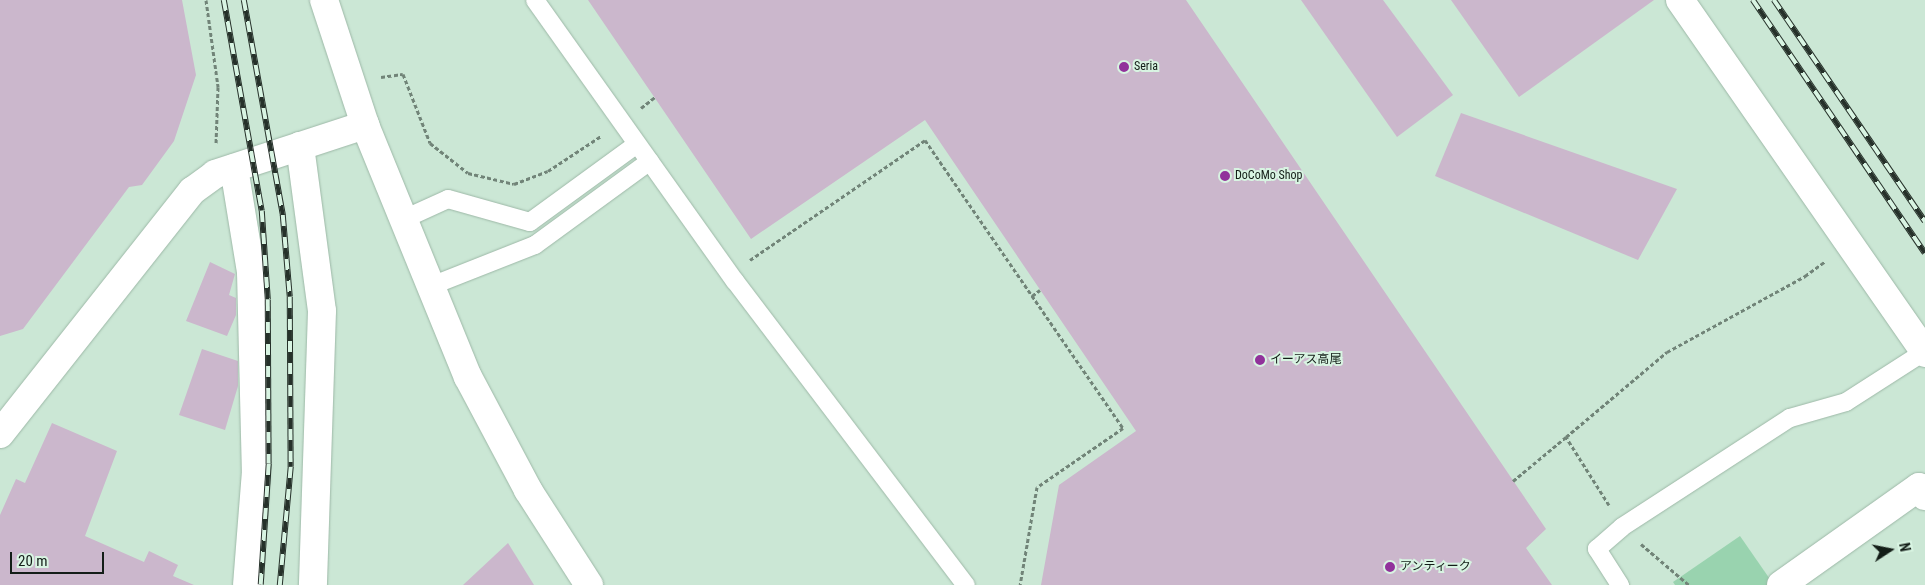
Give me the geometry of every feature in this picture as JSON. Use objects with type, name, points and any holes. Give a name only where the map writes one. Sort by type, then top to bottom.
[{"type":"street","points":[[324,0],[365,125],[468,376],[528,490],[588,585]]},
{"type":"street","points":[[1680,0],[1925,353]]},
{"type":"street","points":[[0,434],[192,190],[224,171],[365,125]]},
{"type":"street","points":[[300,146],[322,312],[313,585]]},
{"type":"street","points":[[224,171],[251,272],[256,472],[247,585]]},
{"type":"street","points":[[1781,585],[1919,487],[1925,496]]},
{"type":"lane","points":[[534,0],[735,281],[966,585]]},
{"type":"lane","points":[[404,219],[448,198],[530,222],[638,144]]},
{"type":"lane","points":[[431,286],[535,245],[650,161]]},
{"type":"lane","points":[[1620,585],[1597,549],[1622,527],[1790,418],[1846,402],[1925,353]]},
{"type":"path","points":[[206,0],[218,87],[224,171]]},
{"type":"path","points":[[380,77],[403,74],[430,143],[468,173],[514,184],[548,171],[654,98]]},
{"type":"path","points":[[637,99],[648,115]]},
{"type":"path","points":[[743,254],[748,262],[925,140],[1123,428],[1037,487],[1020,585]]},
{"type":"path","points":[[1513,481],[1667,352],[1806,276],[1848,242]]},
{"type":"path","points":[[1032,296],[1040,290]]},
{"type":"path","points":[[1566,437],[1622,527],[1689,585]]},
{"type":"green space","points":[[1740,536],[1774,585],[1675,585],[1673,582]]},
{"type":"building","points":[[0,0],[182,0],[196,75],[174,141],[142,185],[129,187],[23,329],[0,336]]},
{"type":"building","name":"イーアス高尾","points":[[588,0],[1186,0],[1546,529],[1526,548],[1552,585],[1041,585],[1059,485],[1136,431],[925,120],[751,239]]},
{"type":"building","points":[[1301,0],[1383,0],[1453,95],[1397,137]]},
{"type":"building","points":[[1451,0],[1654,0],[1519,97]]},
{"type":"building","points":[[1461,113],[1677,189],[1638,260],[1435,176]]},
{"type":"building","points":[[210,262],[235,274],[229,295],[236,298],[236,315],[227,336],[186,321]]},
{"type":"building","points":[[202,349],[238,361],[238,386],[225,430],[179,415]]},
{"type":"building","points":[[52,423],[117,451],[85,536],[144,562],[149,551],[178,565],[173,576],[194,585],[0,585],[0,515],[16,479],[25,483]]},
{"type":"building","points":[[508,543],[534,585],[463,585]]},
{"type":"railway","points":[[224,0],[262,211],[268,300],[269,464],[261,585]]},
{"type":"railway","points":[[244,0],[283,215],[290,297],[291,467],[280,585]]},
{"type":"railway","points":[[1753,0],[1925,253]]},
{"type":"railway","points":[[1774,0],[1925,221]]},
{"type":"place","name":"Seria","points":[[1124,67]]},
{"type":"place","name":"DoCoMo Shop","points":[[1225,176]]},
{"type":"place","name":"イーアス高尾","points":[[1260,360]]},
{"type":"place","name":"アンティーク","points":[[1390,567]]}]
